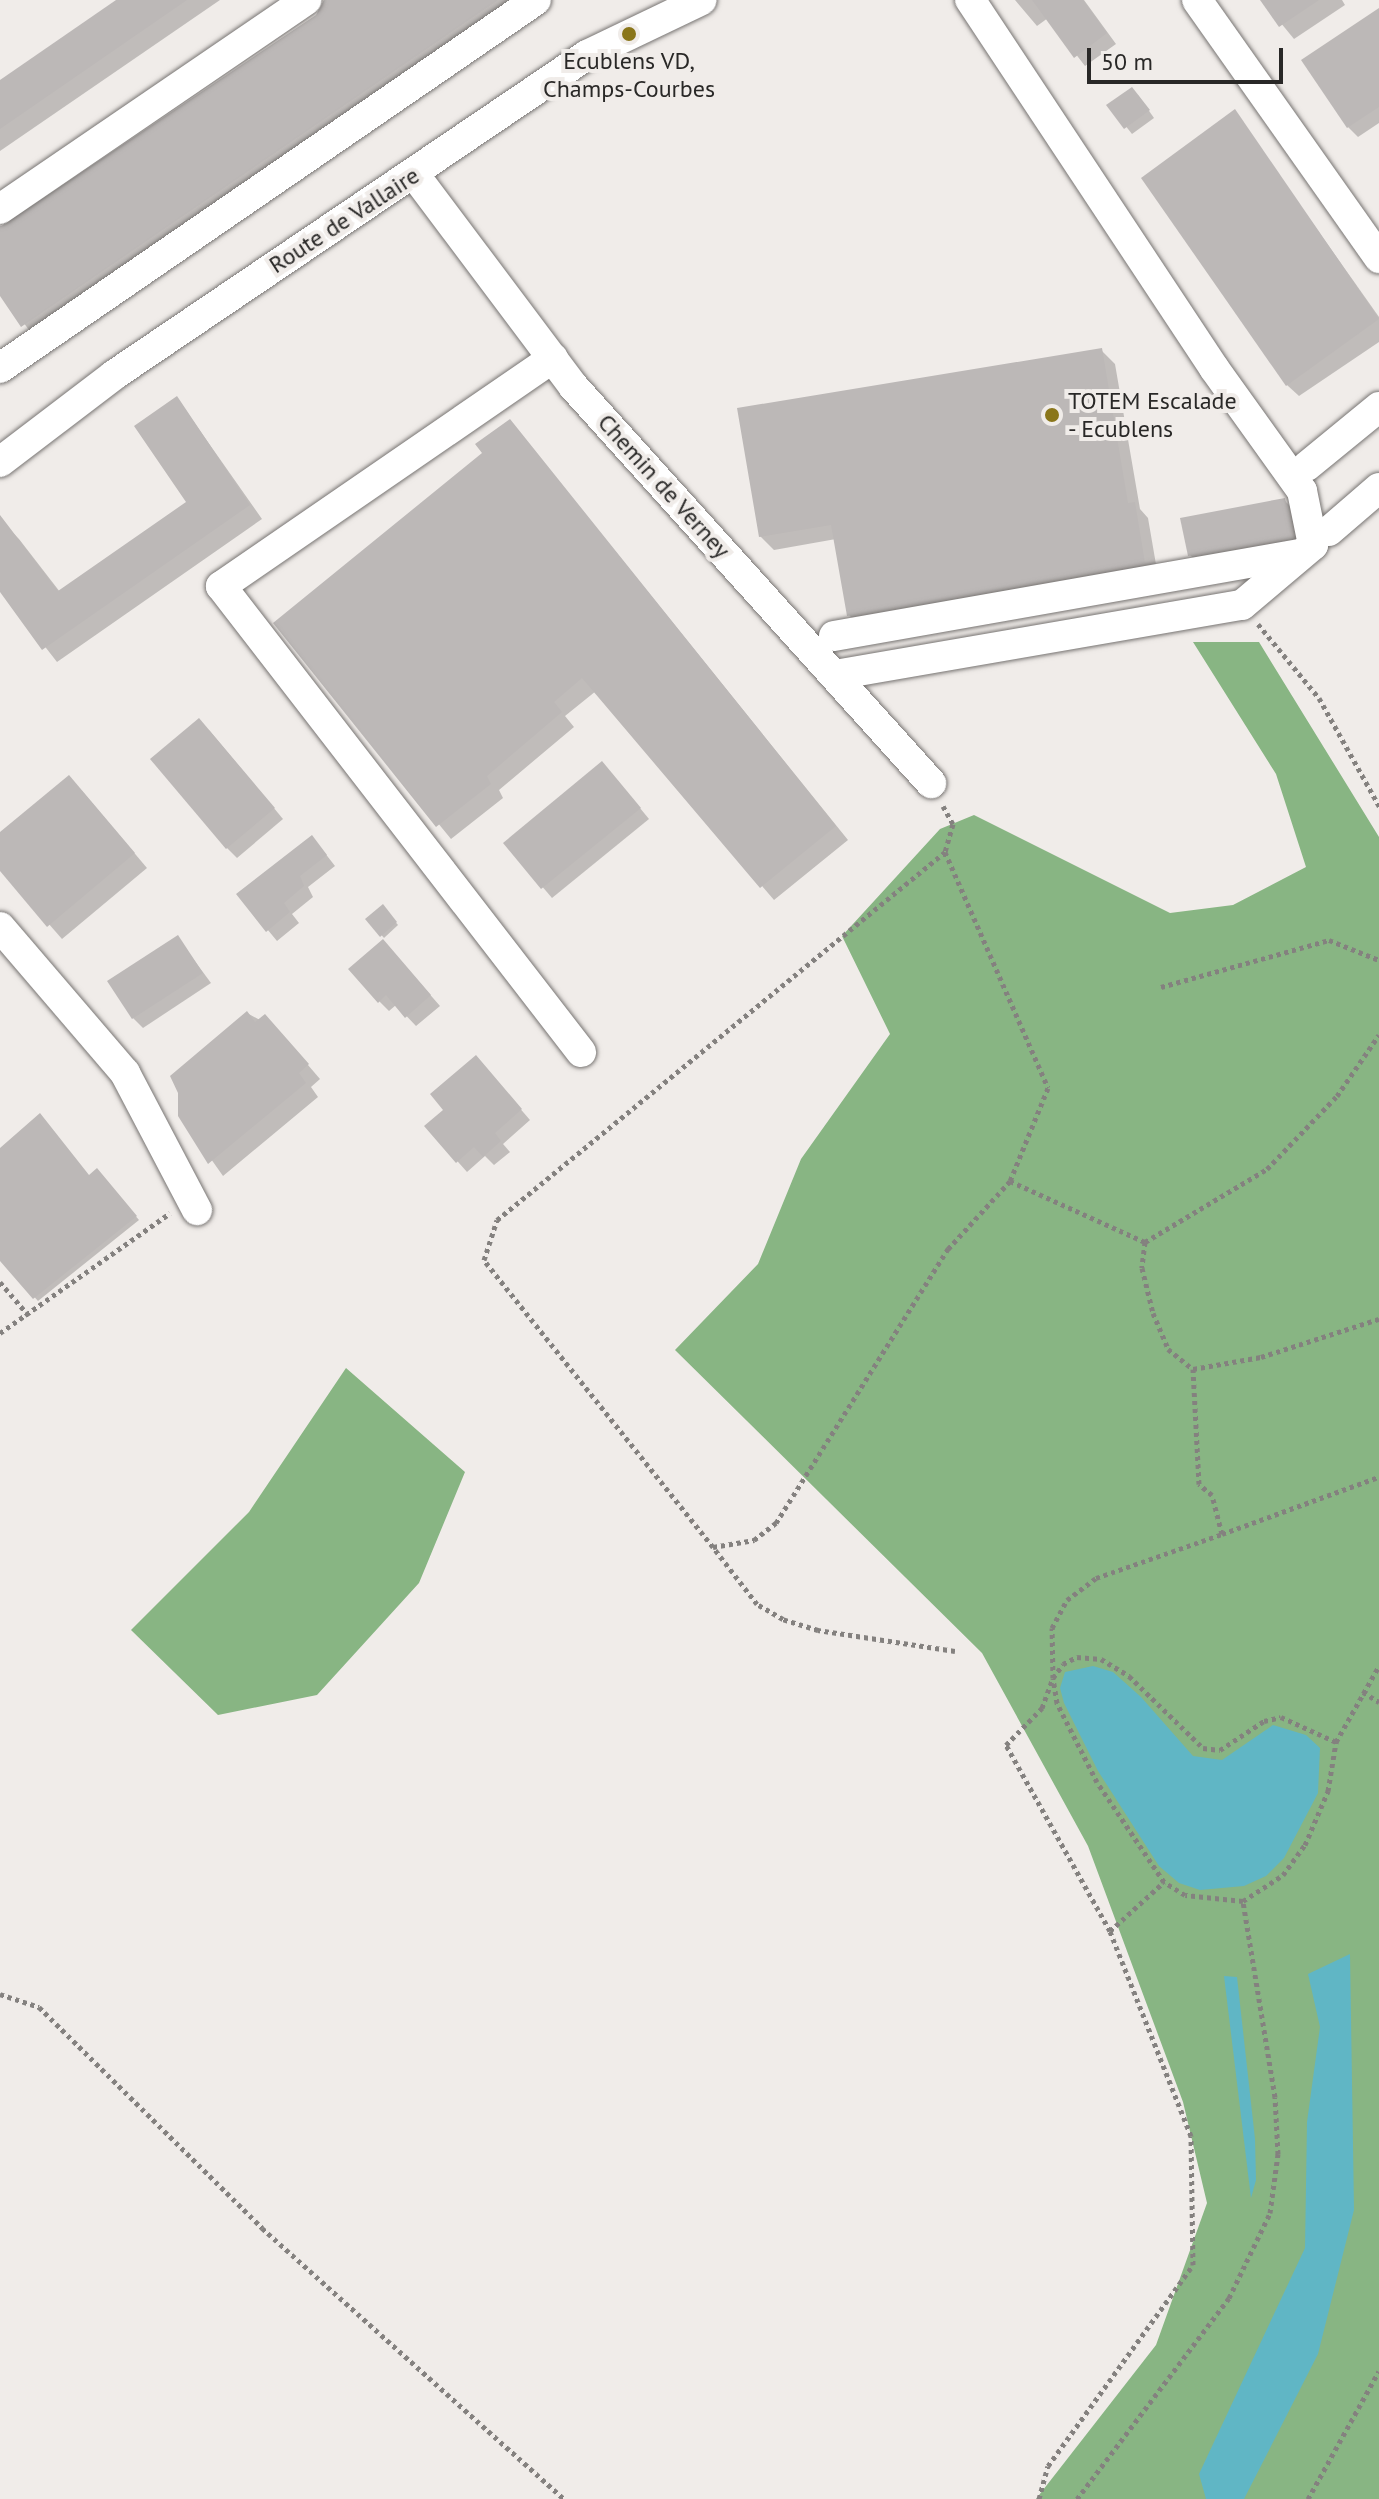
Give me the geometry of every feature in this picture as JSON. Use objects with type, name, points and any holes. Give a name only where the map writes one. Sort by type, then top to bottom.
[{"type":"street","points":[[0,209],[306,0]]},
{"type":"street","points":[[0,368],[536,0]]},
{"type":"street","name":"Route de Vallaire","points":[[0,462],[114,375],[587,55],[702,0]]},
{"type":"street","points":[[835,675],[1242,605],[1313,545],[1302,491],[1214,368],[970,0]]},
{"type":"street","points":[[1197,0],[1379,258]]},
{"type":"street","name":"Chemin de Verney","points":[[414,174],[553,358],[931,783]]},
{"type":"street","points":[[553,358],[221,586],[581,1052]]},
{"type":"street","points":[[1307,466],[1379,407]]},
{"type":"street","points":[[1329,531],[1379,488]]},
{"type":"street","points":[[834,636],[1303,554]]},
{"type":"street","points":[[1056,598],[1064,638]]},
{"type":"street","points":[[0,927],[125,1073],[194,1204]]},
{"type":"path","points":[[1242,605],[1319,698],[1379,806]]},
{"type":"path","points":[[931,783],[953,824],[945,852],[497,1220],[484,1260],[757,1604],[783,1619],[818,1630],[955,1651]]},
{"type":"path","points":[[713,1547],[754,1540],[776,1523],[948,1249],[1010,1181],[1048,1088],[945,852]]},
{"type":"path","points":[[1161,987],[1329,940],[1379,960]]},
{"type":"path","points":[[1145,1242],[1267,1169],[1337,1096],[1379,1035]]},
{"type":"path","points":[[1010,1181],[1145,1242]]},
{"type":"path","points":[[0,1333],[194,1204]]},
{"type":"path","points":[[1145,1242],[1142,1268],[1153,1313],[1168,1349],[1193,1369],[1199,1484],[1212,1495],[1222,1534]]},
{"type":"path","points":[[0,1282],[29,1316]]},
{"type":"path","points":[[1193,1369],[1261,1357],[1379,1319]]},
{"type":"path","points":[[1379,1477],[1096,1578],[1067,1600],[1052,1628],[1057,1703],[1097,1782],[1164,1882],[1185,1895],[1243,1901],[1283,1875],[1305,1845],[1328,1791],[1336,1742],[1379,1666]]},
{"type":"path","points":[[1039,2499],[1048,2466],[1193,2265],[1191,2136],[1110,1931],[1006,1745],[1042,1708],[1053,1678],[1077,1657],[1101,1659],[1129,1676],[1203,1748],[1220,1750],[1264,1721],[1281,1717],[1336,1742]]},
{"type":"path","points":[[1362,1692],[1379,1702]]},
{"type":"path","points":[[1110,1931],[1164,1882]]},
{"type":"path","points":[[1077,2499],[1229,2298],[1270,2213],[1278,2154],[1275,2097],[1243,1901]]},
{"type":"path","points":[[0,1994],[39,2007],[262,2228],[564,2499]]},
{"type":"path","points":[[1308,2499],[1379,2371]]},
{"type":"green space","points":[[1193,642],[1259,642],[1379,837],[1379,2499],[1036,2499],[1156,2345],[1207,2203],[1183,2102],[1088,1846],[982,1653],[675,1350],[758,1264],[801,1159],[890,1034],[842,936],[940,829],[974,815],[1170,913],[1233,905],[1306,867],[1276,774]]},
{"type":"green space","points":[[346,1368],[465,1472],[419,1583],[317,1695],[218,1715],[131,1630],[249,1512]]},
{"type":"water","points":[[1093,1666],[1113,1672],[1141,1697],[1193,1756],[1222,1760],[1273,1725],[1306,1735],[1320,1748],[1318,1793],[1284,1858],[1266,1876],[1244,1886],[1200,1890],[1179,1883],[1159,1866],[1098,1771],[1064,1703],[1060,1688],[1065,1672]]},
{"type":"water","points":[[1350,1954],[1354,2210],[1318,2354],[1244,2499],[1206,2499],[1199,2474],[1305,2248],[1307,2122],[1320,2027],[1308,1974]]},
{"type":"water","points":[[1224,1976],[1237,1977],[1255,2139],[1256,2180],[1251,2198]]},
{"type":"building","points":[[116,0],[187,0],[0,129],[0,80]]},
{"type":"building","points":[[324,0],[498,0],[21,327],[0,296],[0,227],[316,15]]},
{"type":"building","points":[[1032,0],[1083,0],[1107,33],[1074,58]]},
{"type":"building","points":[[1260,0],[1319,0],[1279,27]]},
{"type":"building","points":[[1379,8],[1379,107],[1347,128],[1301,60]]},
{"type":"building","points":[[1132,87],[1150,110],[1124,129],[1106,105]]},
{"type":"building","points":[[1235,109],[1379,319],[1286,386],[1141,178]]},
{"type":"building","points":[[1102,348],[1128,503],[1135,502],[1145,563],[847,616],[831,525],[759,537],[737,408]]},
{"type":"building","points":[[177,396],[250,505],[42,650],[0,592],[0,515],[58,591],[186,502],[134,426]]},
{"type":"building","points":[[510,419],[836,826],[760,888],[582,678],[554,702],[562,712],[487,776],[491,784],[436,827],[273,623],[482,453],[475,444]]},
{"type":"building","points":[[1285,498],[1293,537],[1188,556],[1180,518]]},
{"type":"building","points":[[199,718],[275,808],[226,849],[150,759]]},
{"type":"building","points":[[602,761],[641,808],[541,889],[503,843]]},
{"type":"building","points":[[69,775],[135,853],[47,927],[0,871],[0,832]]},
{"type":"building","points":[[312,835],[327,855],[300,876],[304,886],[284,903],[290,912],[266,932],[236,894]]},
{"type":"building","points":[[383,904],[397,922],[380,937],[365,919]]},
{"type":"building","points":[[178,935],[203,973],[132,1019],[107,981]]},
{"type":"building","points":[[383,939],[431,995],[405,1018],[386,995],[378,1003],[348,969]]},
{"type":"building","points":[[247,1011],[255,1022],[265,1014],[309,1064],[299,1073],[306,1083],[208,1164],[178,1116],[178,1093],[170,1076]]},
{"type":"building","points":[[476,1055],[522,1109],[495,1133],[501,1141],[483,1157],[474,1147],[456,1163],[424,1126],[443,1110],[430,1094]]},
{"type":"building","points":[[40,1113],[89,1175],[97,1168],[137,1216],[33,1299],[0,1261],[0,1148]]},
{"type":"place","name":"Ecublens VD, Champs-Courbes","points":[[629,34]]},
{"type":"place","name":"TOTEM Escalade - Ecublens","points":[[1052,415]]}]
